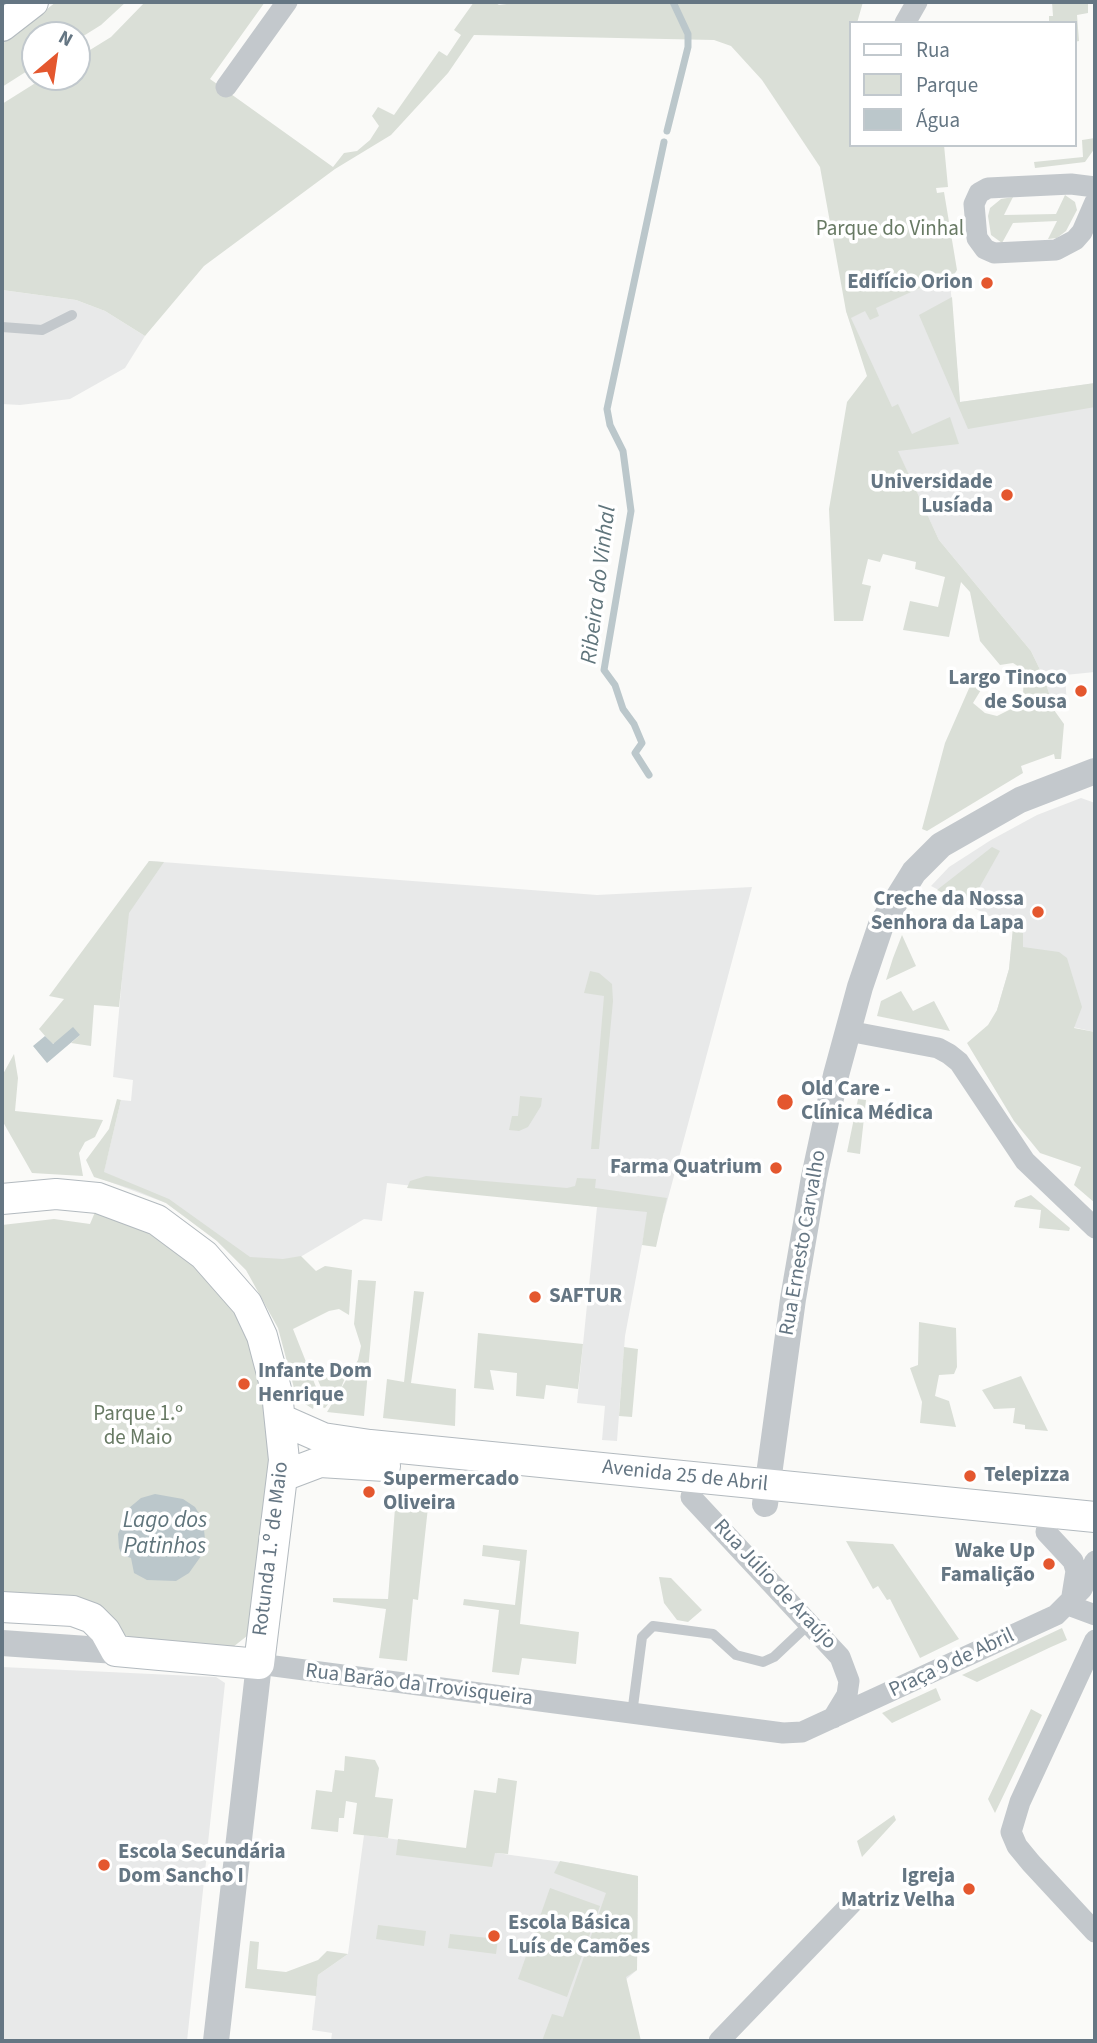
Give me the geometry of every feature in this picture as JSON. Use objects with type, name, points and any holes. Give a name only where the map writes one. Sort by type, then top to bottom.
[{"type":"main road","points":[[2,26],[33,2]]},
{"type":"main road","name":"Rotunda 1.º de Maio","points":[[2,1199],[56,1194],[98,1198],[157,1220],[183,1238],[231,1282],[247,1304],[272,1366],[280,1419],[283,1476],[259,1664]]},
{"type":"main road","name":"Avenida 25 de Abril","points":[[280,1419],[370,1455]]},
{"type":"main road","name":"Avenida 25 de Abril","points":[[283,1476],[320,1462],[370,1455],[766,1494],[1095,1517]]},
{"type":"main road","name":"Avenida 25 de Abril","points":[[458,1464],[691,1497],[766,1494],[1095,1537]]},
{"type":"main road","points":[[2,1607],[73,1611],[92,1618],[105,1631],[116,1651]]},
{"type":"main road","name":"Rua Barão da Trovisqueira","points":[[116,1651],[259,1664]]},
{"type":"street","points":[[226,88],[287,2]]},
{"type":"street","points":[[906,21],[917,2]]},
{"type":"street","points":[[1095,187],[1071,184],[988,188],[979,193],[974,204],[977,238],[985,249],[994,253],[1056,250],[1076,240],[1095,202]]},
{"type":"street","name":"Rua Ernesto Carvalho","points":[[766,1494],[799,1258],[817,1164],[848,1031],[881,925],[892,904],[926,858],[989,815],[1095,771]]},
{"type":"street","points":[[848,1031],[938,1048],[949,1054],[965,1071],[1025,1161],[1095,1228]]},
{"type":"street","name":"Rua Júlio de Araújo","points":[[691,1497],[810,1623],[846,1668],[847,1695],[833,1718]]},
{"type":"street","points":[[1046,1532],[1063,1547],[1076,1571],[1076,1582],[1068,1605],[1095,1615]]},
{"type":"street","name":"Praça 9 de Abril","points":[[833,1718],[1044,1621],[1068,1605],[1082,1589],[1095,1561]]},
{"type":"street","points":[[1095,1640],[1012,1824],[1014,1840],[1031,1863],[1095,1932]]},
{"type":"street","name":"Rua Barão da Trovisqueira","points":[[2,1643],[116,1651]]},
{"type":"street","points":[[216,2041],[259,1664]]},
{"type":"street","name":"Rua Barão da Trovisqueira","points":[[259,1664],[783,1733],[802,1732],[833,1718]]},
{"type":"street","points":[[719,2041],[853,1902]]},
{"type":"lane","points":[[2,327],[42,330],[72,315]]},
{"type":"lane","points":[[632,1713],[642,1637],[653,1626],[713,1634],[736,1655],[763,1662],[774,1657],[810,1623]]},
{"type":"shaded area","name":"Universidade Lusíada","points":[[950,281],[960,402],[1095,383],[1095,672],[1065,675],[1067,706],[1054,710],[1045,680],[1031,651],[939,540],[897,450],[846,311],[931,283]]},
{"type":"shaded area","points":[[2,290],[76,300],[105,311],[145,336],[125,368],[70,399],[20,405],[2,404]]},
{"type":"shaded area","name":"Creche da Nossa Senhora da Lapa","points":[[1081,798],[1095,803],[1095,1032],[997,1010],[1009,969],[1013,928],[931,886],[949,867],[991,840],[1037,815]]},
{"type":"shaded area","points":[[149,861],[597,895],[752,887],[664,1213],[648,1213],[625,1336],[617,1441],[602,1440],[605,1406],[577,1403],[597,1207],[387,1183],[382,1221],[364,1219],[255,1284],[246,1270],[217,1241],[166,1203],[102,1179],[121,1100],[131,1101],[133,1080],[113,1077],[128,913]]},
{"type":"shaded area","name":"Escola Secundária Dom Sancho I","points":[[2,1667],[216,1677],[225,1683],[187,2041],[2,2041]]},
{"type":"shaded area","name":"Escola Básica Luís de Camões","points":[[364,1835],[577,1864],[638,1876],[637,1970],[554,2041],[331,2041],[332,2033],[312,2030],[318,1975],[348,1954]]},
{"type":"green space","points":[[56,2],[126,2],[91,31],[91,21],[32,21]]},
{"type":"green space","name":"Parque do Vinhal","points":[[145,2],[265,2],[210,79],[333,167],[344,153],[357,151],[370,140],[379,126],[372,116],[378,107],[394,115],[439,51],[447,56],[461,35],[454,30],[474,2],[494,2],[499,5],[522,2],[863,2],[858,21],[848,21],[848,147],[944,147],[948,187],[936,188],[937,193],[944,192],[957,270],[950,281],[931,283],[876,308],[879,316],[870,320],[865,311],[851,318],[892,407],[898,404],[912,434],[950,417],[959,444],[898,451],[939,540],[1031,651],[1045,680],[1054,710],[1064,724],[1061,759],[1055,759],[1054,754],[1021,766],[1023,773],[927,831],[922,829],[945,743],[974,677],[981,674],[987,680],[973,703],[985,713],[997,716],[1011,709],[1023,696],[1024,670],[1013,663],[1000,665],[980,641],[970,592],[961,582],[949,637],[903,630],[910,601],[938,607],[945,577],[915,569],[916,562],[883,554],[880,562],[868,559],[862,584],[871,586],[863,621],[834,621],[829,509],[847,402],[867,376],[846,311],[820,167],[762,80],[731,46],[714,40],[474,35],[448,73],[391,135],[335,169],[204,266],[145,336],[105,311],[76,300],[2,290],[2,104],[23,91],[91,91],[91,49],[111,37]]},
{"type":"green space","points":[[1052,2],[1088,2],[1088,13],[1077,15],[1079,41],[1076,42],[1076,21],[1049,21],[1049,16],[1053,16]]},
{"type":"green space","points":[[21,29],[21,75],[2,87],[2,44]]},
{"type":"green space","points":[[1095,138],[1095,148],[1085,162],[1035,168],[1034,162],[1083,157],[1082,140]]},
{"type":"green space","points":[[1065,195],[1075,202],[1077,210],[1066,231],[1057,238],[1048,239],[1057,221],[1013,223],[1002,243],[991,235],[988,216],[990,208],[1001,199],[1013,197],[1004,215],[1056,214]]},
{"type":"green space","points":[[952,297],[960,402],[1095,383],[1095,407],[968,429],[919,315]]},
{"type":"green space","points":[[992,847],[1000,851],[969,906],[937,890]]},
{"type":"green space","points":[[149,861],[164,862],[129,913],[119,1007],[94,1005],[91,1046],[71,1043],[80,1035],[52,1044],[39,1029],[64,999],[49,996]]},
{"type":"green space","points":[[1013,928],[1023,933],[1023,947],[1059,952],[1067,958],[1082,1007],[1074,1028],[1095,1032],[1095,1203],[1074,1185],[1081,1167],[1040,1153],[1014,1121],[967,1043],[988,1025],[997,1010],[1009,969]]},
{"type":"green space","points":[[902,935],[916,966],[886,980],[893,958]]},
{"type":"green space","points":[[590,971],[599,973],[612,984],[613,1001],[599,1149],[591,1149],[604,996],[584,993]]},
{"type":"green space","points":[[901,991],[913,1011],[934,1001],[950,1031],[877,1016],[881,1001]]},
{"type":"green space","points":[[14,1054],[18,1078],[15,1111],[103,1120],[95,1137],[85,1142],[79,1153],[83,1176],[32,1173],[3,1122],[2,1076]]},
{"type":"green space","points":[[520,1096],[542,1098],[541,1106],[528,1127],[519,1131],[509,1130],[512,1116],[518,1116]]},
{"type":"green space","points":[[117,1099],[121,1100],[104,1172],[169,1199],[250,1257],[283,1259],[301,1256],[316,1271],[325,1266],[352,1270],[349,1315],[339,1309],[329,1311],[293,1329],[318,1392],[313,1409],[302,1402],[294,1388],[278,1328],[246,1270],[217,1241],[166,1203],[94,1177],[86,1160],[109,1129]]},
{"type":"green space","points":[[858,1099],[866,1100],[860,1154],[847,1152]]},
{"type":"green space","points":[[426,1176],[567,1188],[575,1186],[577,1178],[596,1179],[595,1188],[667,1198],[656,1247],[642,1245],[647,1212],[407,1188],[410,1181]]},
{"type":"green space","points":[[1031,1195],[1070,1228],[1069,1231],[1039,1228],[1041,1210],[1014,1207],[1016,1201]]},
{"type":"green space","name":"Parque 1.º de Maio","points":[[98,1205],[154,1226],[243,1309],[275,1443],[252,1632],[233,1647],[124,1642],[2,1601],[2,1225],[54,1219],[90,1224]]},
{"type":"green space","points":[[358,1280],[376,1281],[364,1416],[327,1412],[358,1360],[361,1346],[354,1324]]},
{"type":"green space","points":[[414,1291],[424,1292],[411,1383],[456,1389],[455,1426],[383,1418],[387,1379],[404,1382]]},
{"type":"green space","points":[[919,1322],[956,1328],[957,1367],[954,1374],[939,1375],[935,1396],[949,1401],[956,1427],[920,1423],[922,1402],[910,1368],[918,1365]]},
{"type":"green space","points":[[478,1333],[583,1344],[578,1389],[546,1385],[544,1399],[516,1396],[517,1373],[490,1370],[494,1390],[474,1388]]},
{"type":"green space","points":[[624,1347],[638,1349],[632,1417],[619,1416]]},
{"type":"green space","points":[[350,1365],[341,1388],[325,1408],[318,1406],[323,1392],[317,1378]]},
{"type":"green space","points":[[1021,1376],[1048,1431],[1025,1429],[1025,1425],[1013,1423],[1015,1408],[994,1409],[982,1390]]},
{"type":"green space","points":[[396,1495],[429,1498],[418,1600],[413,1599],[407,1661],[379,1658],[386,1609],[333,1602],[333,1598],[388,1599]]},
{"type":"green space","points":[[846,1541],[893,1544],[959,1639],[920,1658],[890,1599],[887,1600],[878,1586],[873,1589]]},
{"type":"green space","points":[[483,1545],[527,1550],[520,1624],[579,1632],[576,1664],[522,1658],[519,1675],[492,1672],[499,1610],[463,1605],[464,1599],[515,1605],[520,1561],[482,1556]]},
{"type":"green space","points":[[659,1577],[671,1578],[702,1610],[688,1622],[677,1620],[664,1603]]},
{"type":"green space","points":[[1062,1628],[1067,1640],[977,1682],[962,1675]]},
{"type":"green space","points":[[936,1688],[941,1700],[892,1723],[882,1713]]},
{"type":"green space","points":[[1031,1709],[1042,1715],[995,1813],[988,1799]]},
{"type":"green space","points":[[345,1756],[375,1760],[379,1768],[375,1797],[393,1799],[388,1838],[353,1834],[357,1803],[346,1801],[344,1818],[339,1818],[338,1832],[311,1829],[316,1790],[332,1792],[335,1770],[344,1771]]},
{"type":"green space","points":[[498,1778],[517,1781],[508,1854],[495,1853],[492,1867],[396,1855],[398,1839],[466,1848],[474,1790],[496,1793]]},
{"type":"green space","points":[[894,1815],[896,1820],[862,1857],[857,1841]]},
{"type":"green space","points":[[560,1861],[638,1876],[637,1970],[626,1977],[641,2041],[542,2041],[552,2014],[563,2017],[606,1893],[554,1873]]},
{"type":"green space","points":[[550,1888],[600,1906],[567,1997],[518,1979]]},
{"type":"green space","points":[[378,1925],[426,1931],[424,1946],[376,1939]]},
{"type":"green space","points":[[450,1934],[498,1939],[496,1954],[448,1948]]},
{"type":"green space","points":[[250,1941],[259,1942],[257,1969],[286,1972],[318,1960],[327,1951],[348,1954],[318,1975],[316,1996],[245,1988]]},
{"type":"water","points":[[73,1027],[80,1035],[47,1063],[33,1046],[45,1036],[53,1044]]},
{"type":"water","name":"Lago dos Patinhos","points":[[155,1494],[183,1499],[195,1507],[203,1520],[206,1549],[189,1573],[176,1581],[147,1580],[134,1573],[131,1558],[122,1555],[119,1548],[118,1534],[129,1508],[141,1498]]},
{"type":"waterway","name":"Ribeira do Vinhal","points":[[667,131],[688,47],[688,34],[673,2]]},
{"type":"waterway","name":"Ribeira do Vinhal","points":[[649,775],[635,753],[642,743],[634,724],[623,709],[615,685],[604,670],[631,511],[623,451],[610,425],[607,409],[664,142]]},
{"type":"place","name":"Edifício Orion","points":[[987,283]]},
{"type":"place","name":"Universidade Lusíada","points":[[1007,495]]},
{"type":"place","name":"Largo Tinoco de Sousa","points":[[1081,691]]},
{"type":"place","name":"Creche da Nossa Senhora da Lapa","points":[[1038,912]]},
{"type":"place","name":"Old Care - Clínica Médica","points":[[785,1102]]},
{"type":"place","name":"Farma Quatrium","points":[[776,1168]]},
{"type":"place","name":"SAFTUR","points":[[535,1297]]},
{"type":"place","name":"Infante Dom Henrique","points":[[244,1384]]},
{"type":"place","name":"Telepizza","points":[[970,1476]]},
{"type":"place","name":"Supermercado Oliveira","points":[[369,1492]]},
{"type":"place","name":"Wake Up Famalição","points":[[1049,1564]]},
{"type":"place","name":"Escola Secundária Dom Sancho I","points":[[104,1865]]},
{"type":"place","name":"Igreja Matriz Velha","points":[[969,1889]]},
{"type":"place","name":"Escola Básica Luís de Camões","points":[[494,1936]]}]
